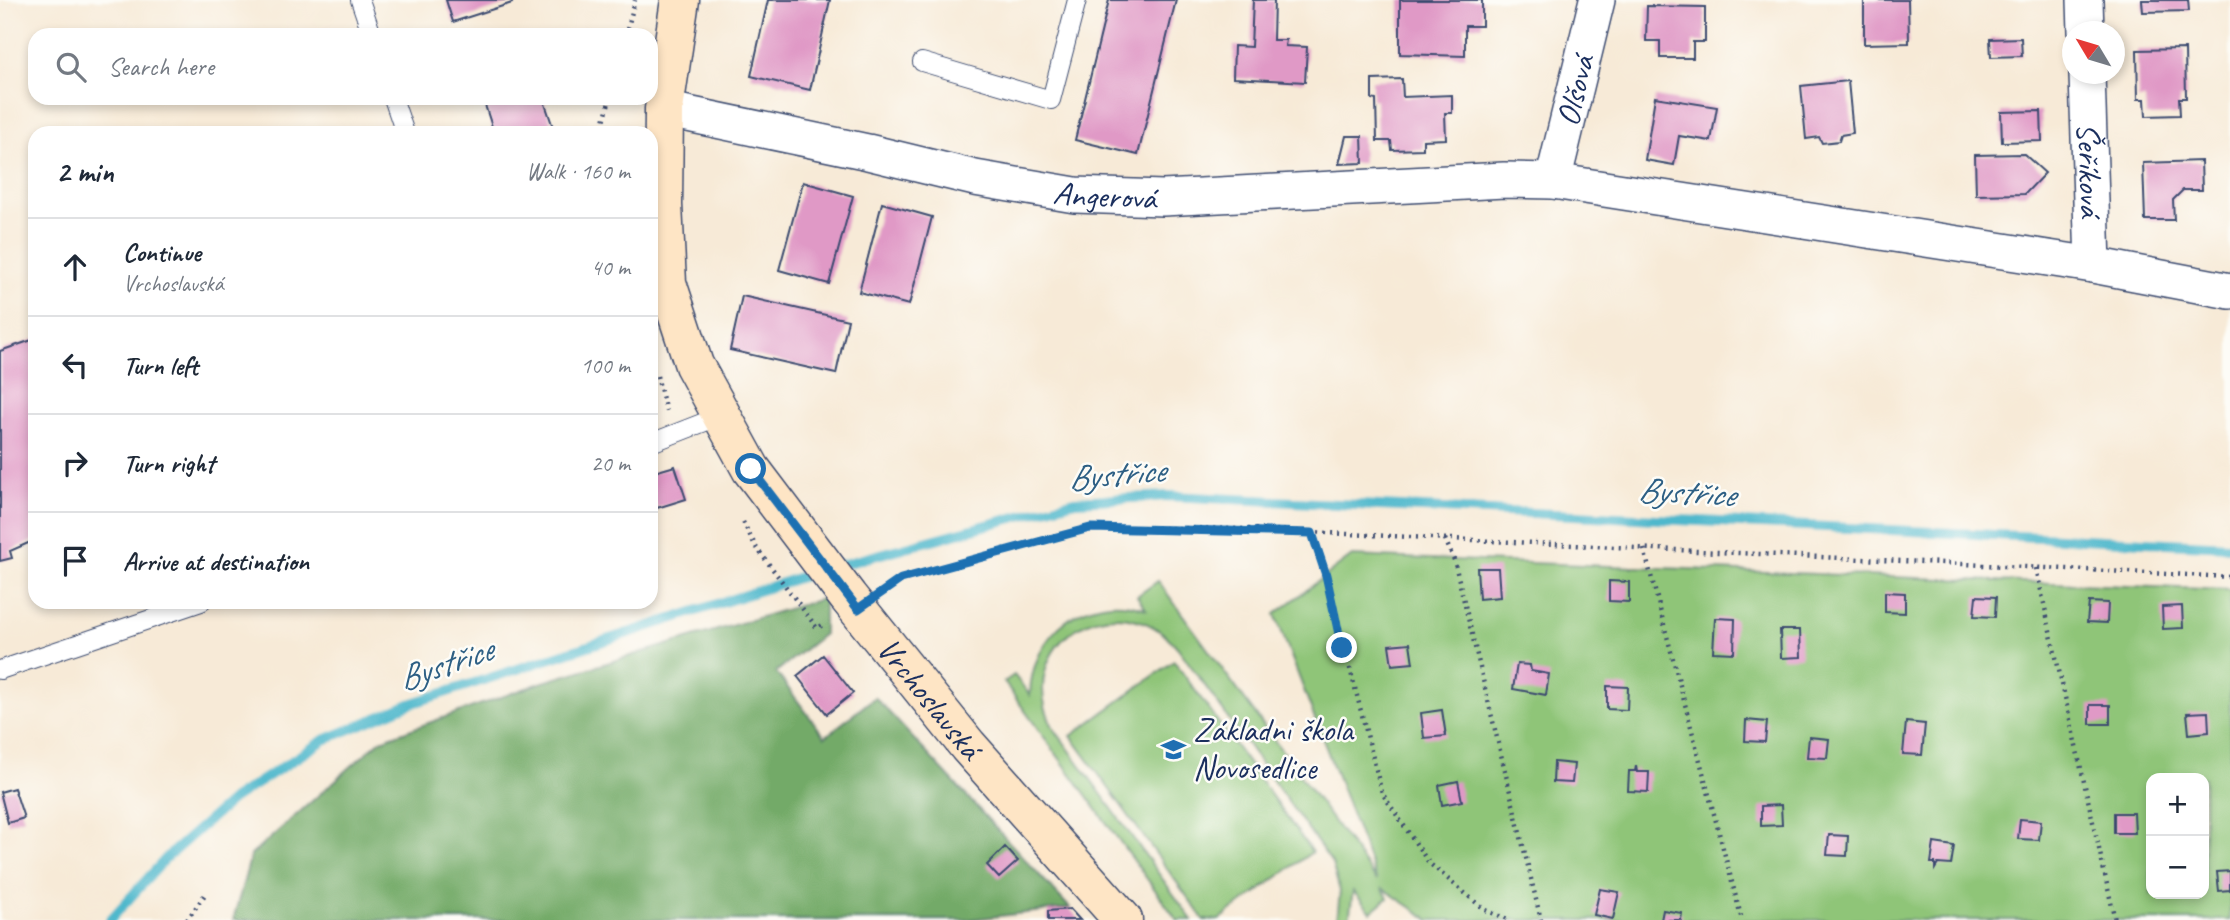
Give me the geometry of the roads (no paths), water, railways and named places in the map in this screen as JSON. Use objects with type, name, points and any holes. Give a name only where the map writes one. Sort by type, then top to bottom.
[{"type":"street","name":"Vrchoslavská","points":[[680,0],[664,109],[663,205],[667,282],[694,365],[751,469],[853,603],[968,746],[1122,920]]},
{"type":"street","name":"Olšová","points":[[1553,181],[1597,0]]},
{"type":"street","points":[[2085,0],[2086,21]]},
{"type":"street","name":"Šeříková","points":[[2087,84],[2093,265]]},
{"type":"street","name":"Angerová","points":[[664,109],[975,178],[1075,195],[1163,198],[1504,180],[1553,181],[2093,265],[2230,291]]},
{"type":"lane","points":[[360,0],[370,28]]},
{"type":"lane","points":[[922,62],[1051,100],[1077,0]]},
{"type":"lane","points":[[395,105],[403,126]]},
{"type":"lane","points":[[658,440],[720,416]]},
{"type":"lane","points":[[0,670],[180,609]]},
{"type":"waterway","name":"Bystřice","points":[[837,566],[1075,501],[1168,496],[2230,546]]},
{"type":"waterway","name":"Bystřice","points":[[110,920],[168,856],[233,799],[324,740],[410,704],[819,571]]},
{"type":"place","name":"Základni škola Novosedlice","points":[[1173,749]]}]
